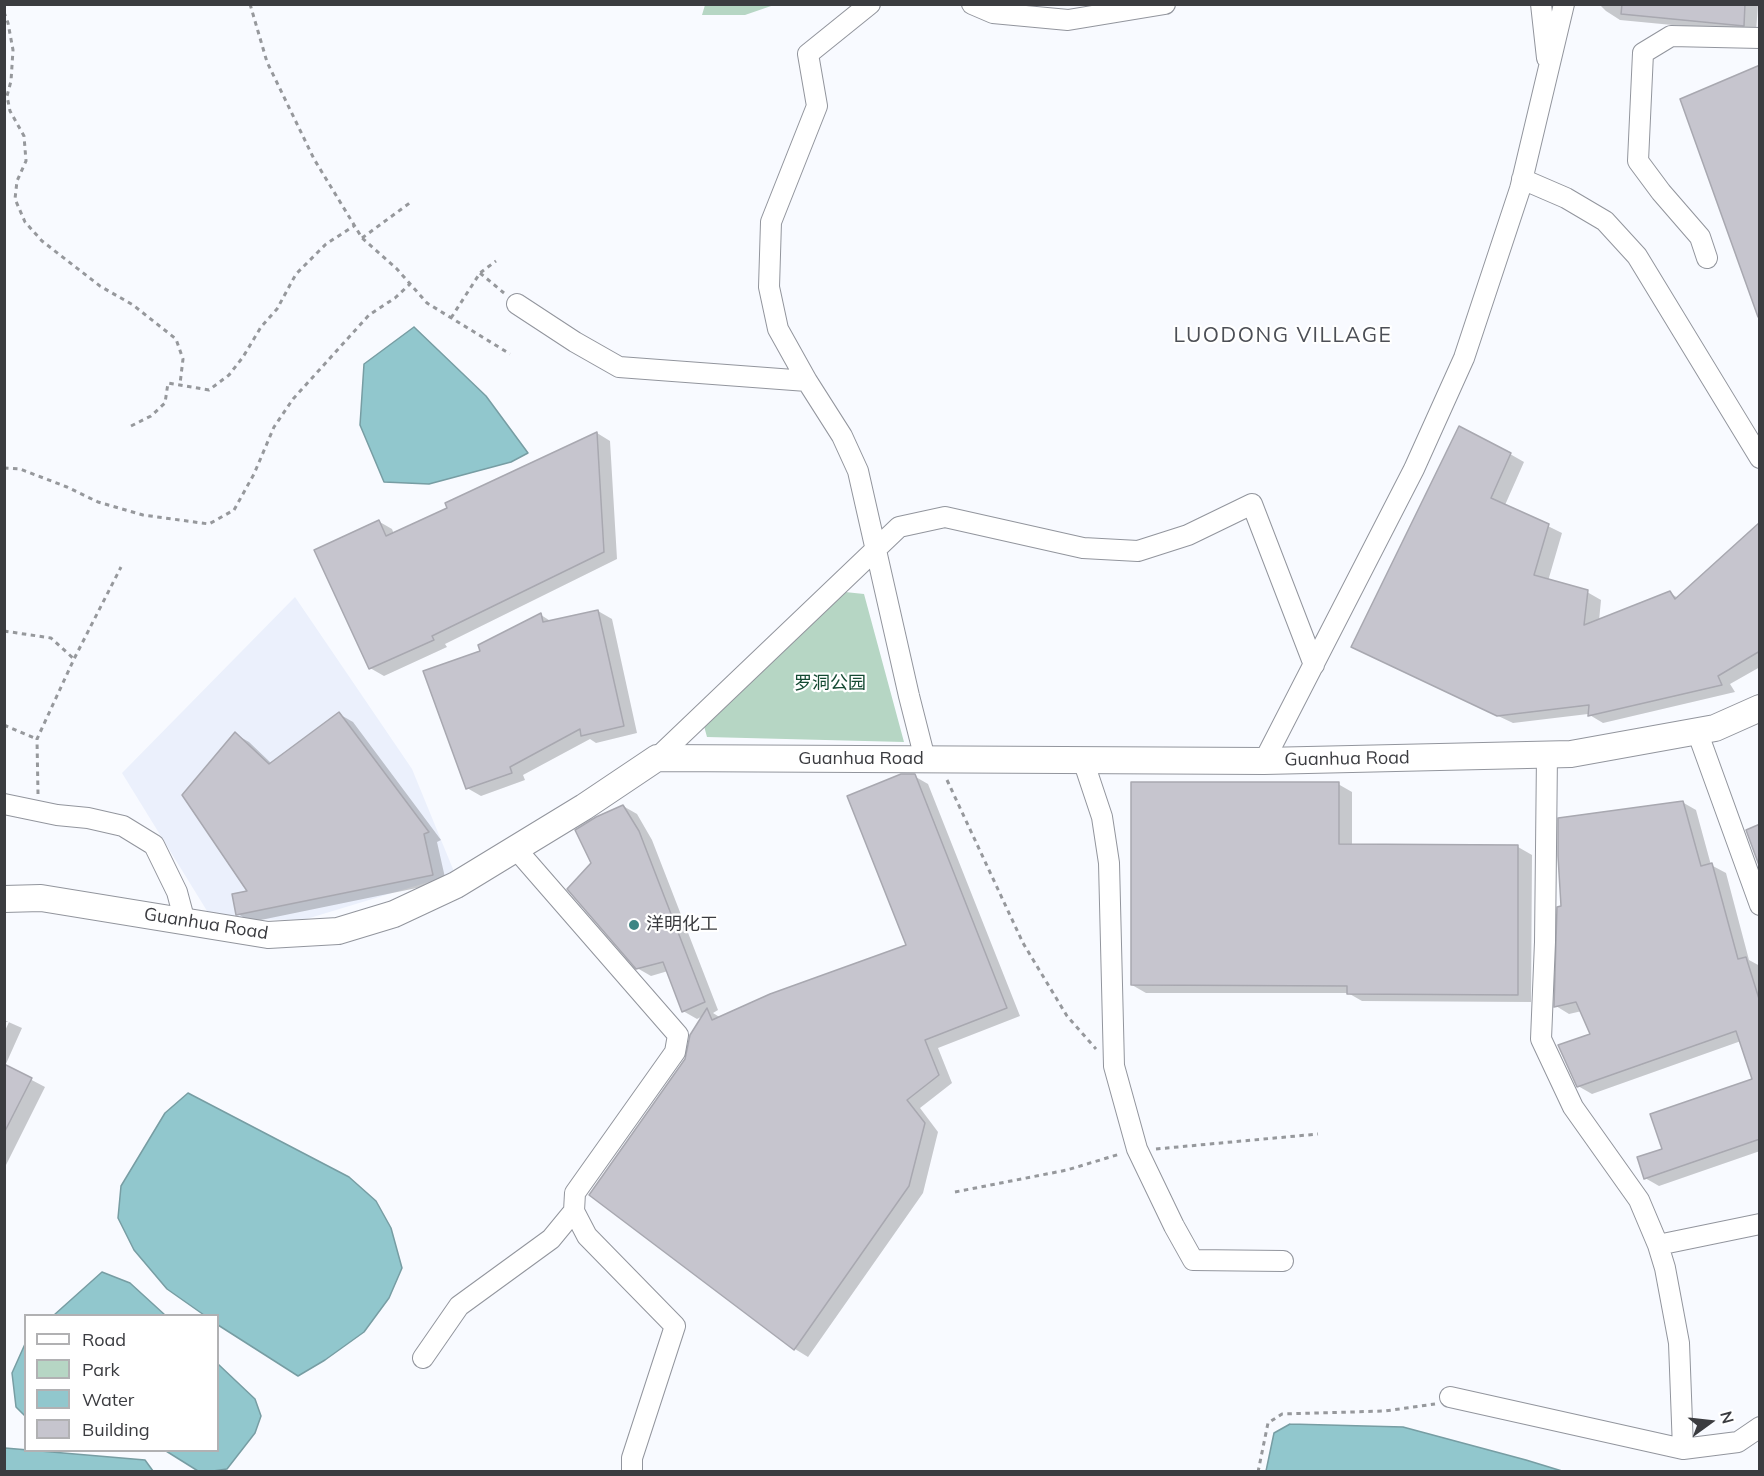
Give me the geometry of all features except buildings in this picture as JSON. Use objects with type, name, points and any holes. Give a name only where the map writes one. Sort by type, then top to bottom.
[{"type":"main road","name":"Guanhua Road","points":[[4,898],[41,898],[268,936],[338,932],[394,914],[456,885],[657,758],[1264,761],[1571,754],[1715,728],[1760,708]]},
{"type":"street","points":[[870,4],[808,54],[817,105],[771,222],[769,287],[778,329],[807,381],[842,436],[858,471],[909,696],[932,759]]},
{"type":"street","points":[[972,4],[993,13],[1068,20],[1165,4]]},
{"type":"street","points":[[1541,4],[1548,72]]},
{"type":"street","points":[[1264,761],[1414,469],[1464,358],[1522,179],[1564,4]]},
{"type":"street","points":[[1707,258],[1700,237],[1638,161],[1643,53],[1671,36],[1760,38]]},
{"type":"street","points":[[1522,179],[1566,198],[1605,221],[1637,256],[1760,458]]},
{"type":"street","points":[[517,304],[574,342],[620,367],[807,381]]},
{"type":"street","points":[[657,758],[899,527],[945,517],[1083,548],[1138,551],[1188,535],[1252,504],[1314,665]]},
{"type":"street","points":[[1697,731],[1760,904]]},
{"type":"street","points":[[1547,754],[1545,942],[1541,1039],[1573,1107],[1639,1200],[1658,1245],[1665,1268],[1679,1343],[1683,1449]]},
{"type":"street","points":[[1083,760],[1102,817],[1109,863],[1114,1066],[1137,1149],[1174,1226],[1194,1260],[1283,1262]]},
{"type":"street","points":[[4,804],[123,826],[154,845],[177,892],[185,922]]},
{"type":"street","points":[[516,849],[678,1035],[675,1052],[575,1193],[574,1211],[587,1236],[675,1326],[632,1458],[632,1472]]},
{"type":"street","points":[[423,1358],[459,1306],[551,1239],[574,1211]]},
{"type":"street","points":[[1658,1245],[1760,1224]]},
{"type":"street","points":[[1457,1399],[1683,1449],[1738,1443],[1760,1426]]},
{"type":"path","points":[[250,4],[267,62],[314,159],[362,238],[396,268],[427,303],[510,354]]},
{"type":"path","points":[[4,12],[13,50],[8,104],[24,136],[26,161],[17,182],[15,199],[25,222],[42,241],[100,286],[133,305],[176,339],[183,359],[180,384]]},
{"type":"path","points":[[362,238],[411,202]]},
{"type":"path","points":[[131,426],[150,416],[165,403],[168,383],[209,390],[229,375],[261,327],[277,309],[296,274],[326,244],[354,226]]},
{"type":"path","points":[[451,318],[480,273],[495,261]]},
{"type":"path","points":[[480,273],[517,304]]},
{"type":"path","points":[[4,468],[20,469],[98,502],[143,515],[209,524],[234,510],[254,474],[274,427],[293,399],[369,315],[395,298],[410,284]]},
{"type":"path","points":[[38,811],[37,739],[74,659],[121,567]]},
{"type":"path","points":[[4,631],[51,638],[74,659]]},
{"type":"path","points":[[4,725],[37,739]]},
{"type":"path","points":[[932,759],[1023,943],[1068,1016],[1104,1058],[1114,1066]]},
{"type":"path","points":[[1258,1472],[1268,1423],[1282,1413],[1385,1411],[1457,1399]]},
{"type":"shaded area","points":[[295,597],[412,769],[455,874],[303,920],[212,919],[122,773]]},
{"type":"green space","points":[[705,4],[774,5],[745,15],[702,15]]},
{"type":"green space","name":"罗洞公园","points":[[845,592],[864,594],[904,742],[707,737],[704,726]]},
{"type":"water","points":[[414,327],[486,396],[528,453],[511,462],[429,484],[384,482],[360,425],[364,364]]},
{"type":"water","points":[[188,1093],[349,1177],[376,1201],[391,1228],[402,1268],[389,1298],[364,1332],[298,1376],[219,1326],[219,1314],[203,1314],[167,1289],[134,1250],[118,1218],[121,1186],[165,1113]]},
{"type":"water","points":[[102,1272],[130,1283],[164,1314],[55,1314]]},
{"type":"water","points":[[24,1346],[24,1415],[16,1407],[12,1373]]},
{"type":"water","points":[[219,1365],[255,1399],[261,1416],[255,1433],[227,1469],[198,1471],[168,1452],[219,1452]]},
{"type":"water","points":[[1290,1424],[1403,1427],[1562,1471],[1266,1471],[1274,1433]]},
{"type":"water","points":[[5,1448],[24,1450],[24,1452],[52,1452],[145,1460],[153,1471],[5,1471]]},
{"type":"place","name":"洋明化工","points":[[634,925]]},
{"type":"district","name":"LUODONG VILLAGE","points":[[1283,336]]}]
